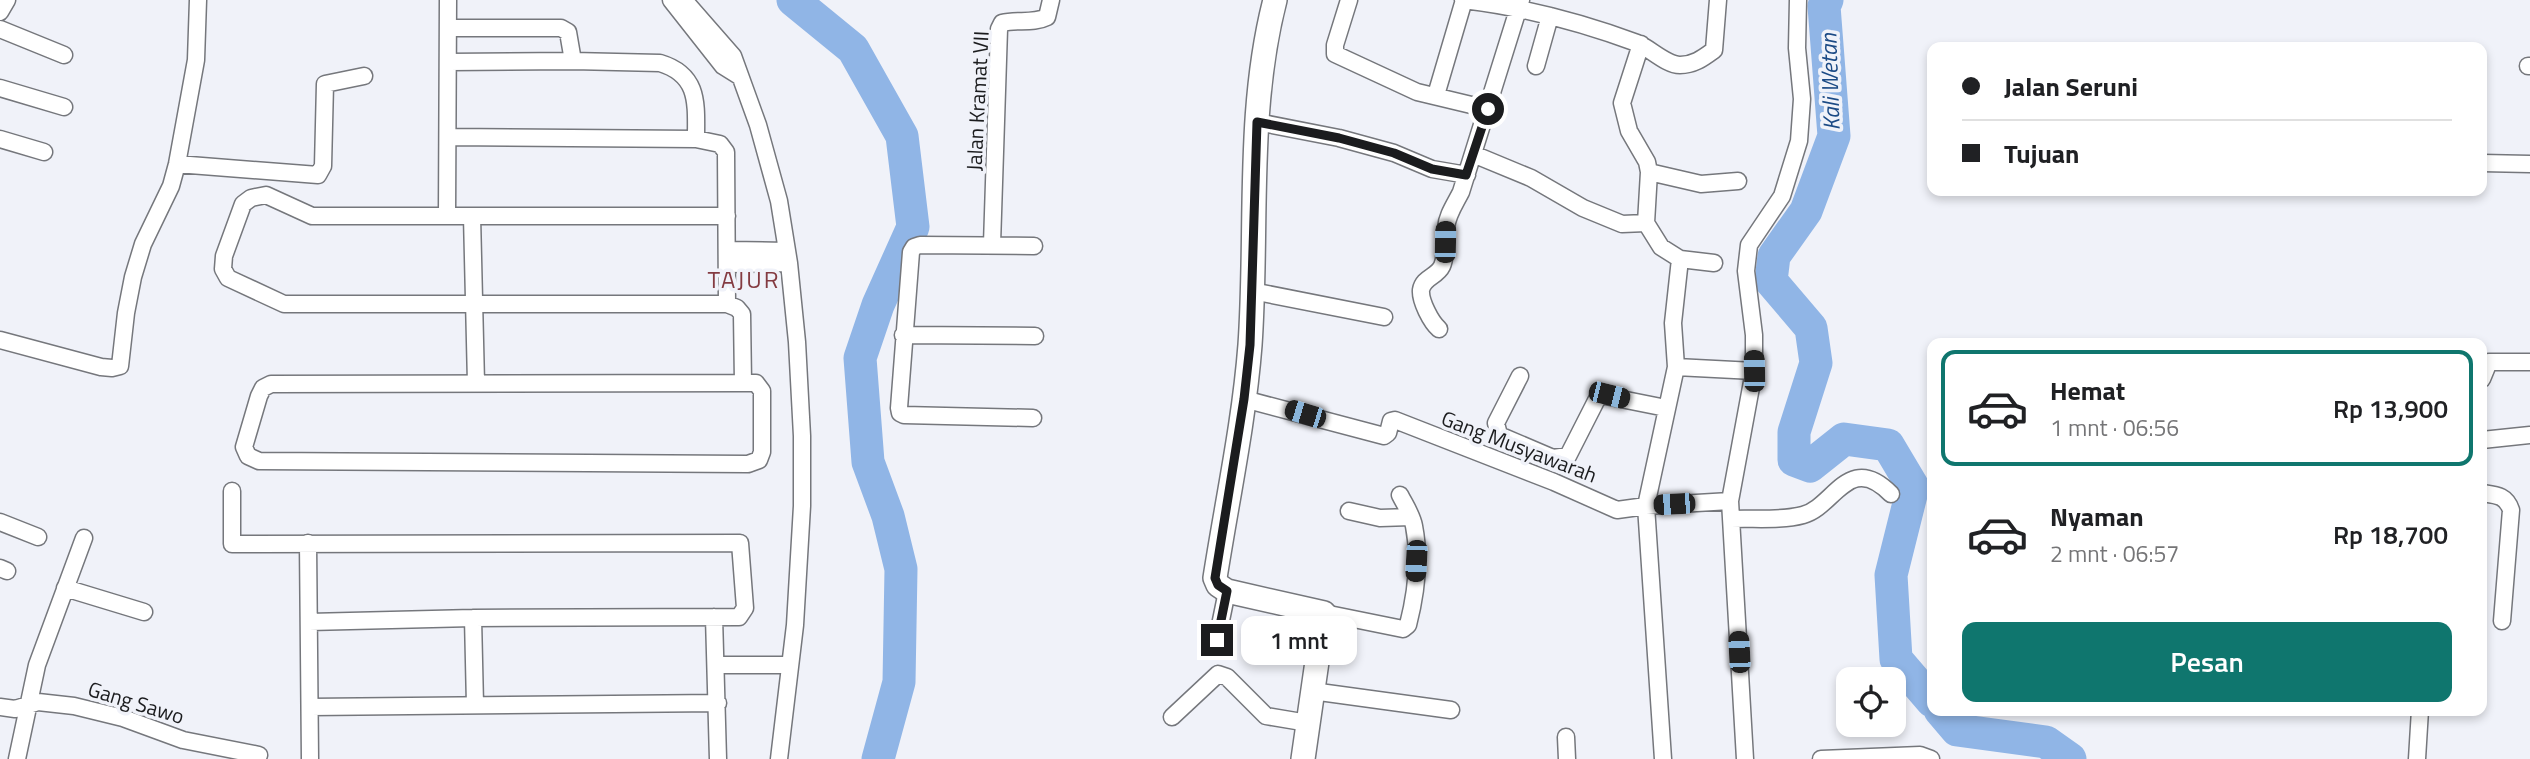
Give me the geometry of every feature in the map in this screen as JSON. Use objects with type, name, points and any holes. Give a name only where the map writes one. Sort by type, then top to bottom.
[{"type":"street","points":[[0,12],[6,0]]},
{"type":"street","points":[[0,340],[112,369],[120,366],[125,313],[133,277],[143,244],[166,197],[177,164],[196,60],[198,0]]},
{"type":"street","points":[[447,216],[448,0]]},
{"type":"street","points":[[671,0],[723,66],[739,76]]},
{"type":"street","points":[[684,0],[733,57],[762,138],[779,201],[784,259],[797,342],[802,436],[799,575],[779,759]]},
{"type":"street","name":"Jalan Kramat VII","points":[[992,244],[999,29],[1002,23],[1040,20],[1046,17],[1051,0]]},
{"type":"street","points":[[1275,0],[1261,65],[1250,345],[1215,578],[1218,585],[1227,591],[1406,628],[1414,605],[1416,561],[1414,524],[1400,495]]},
{"type":"street","points":[[1349,0],[1335,45],[1335,54],[1417,92],[1488,109]]},
{"type":"street","points":[[1436,95],[1464,0],[1520,5],[1641,44],[1677,66],[1695,63],[1714,50],[1718,0]]},
{"type":"street","points":[[1745,759],[1730,501],[1754,371],[1754,335],[1746,271],[1749,245],[1782,195],[1800,141],[1802,99],[1797,48],[1798,0]]},
{"type":"street","points":[[1439,329],[1431,318],[1421,288],[1425,281],[1441,269],[1449,215],[1461,192],[1520,5]]},
{"type":"street","points":[[1536,66],[1550,16]]},
{"type":"street","points":[[449,28],[561,28],[568,32],[573,61]]},
{"type":"street","points":[[0,29],[64,55]]},
{"type":"street","points":[[1641,44],[1622,103],[1629,131],[1647,162],[1649,173],[1646,223],[1655,241],[1680,259],[1714,263]]},
{"type":"street","points":[[449,62],[660,63],[672,67],[689,83],[696,98],[696,139]]},
{"type":"street","points":[[177,164],[318,175],[323,166],[325,85],[364,76]]},
{"type":"street","points":[[0,88],[64,107]]},
{"type":"street","points":[[1257,122],[1339,138],[1394,153],[1432,169],[1466,175]]},
{"type":"street","points":[[448,137],[696,139],[720,145],[726,152],[727,304]]},
{"type":"street","points":[[0,139],[44,152]]},
{"type":"street","points":[[1473,154],[1531,178],[1583,208],[1622,224],[1646,223]]},
{"type":"street","points":[[2487,163],[2530,164]]},
{"type":"street","points":[[1649,173],[1701,184],[1738,181]]},
{"type":"street","points":[[727,216],[312,216],[266,195],[251,198],[243,204],[224,257],[223,269],[228,278],[284,304],[727,304],[737,308],[742,314],[743,383]]},
{"type":"street","points":[[472,216],[476,383]]},
{"type":"street","points":[[1033,418],[900,413],[903,335],[911,252],[914,247],[992,244],[1034,246]]},
{"type":"street","points":[[728,257],[784,259]]},
{"type":"street","points":[[1663,759],[1646,506],[1676,367],[1673,323],[1680,259]]},
{"type":"street","points":[[1252,291],[1384,317]]},
{"type":"street","points":[[903,335],[1035,337]]},
{"type":"street","points":[[2487,367],[2489,362],[2530,362]]},
{"type":"street","points":[[1676,367],[1754,371]]},
{"type":"street","points":[[1520,376],[1496,423],[1496,429],[1499,435],[1553,458],[1568,457],[1601,395],[1666,408]]},
{"type":"street","points":[[476,383],[756,383],[762,391],[762,452],[759,460],[748,464],[259,461],[248,457],[244,447],[263,388],[271,384],[476,383]]},
{"type":"street","name":"Gang Musyawarah","points":[[1244,399],[1386,435],[1391,421],[1395,420],[1618,510],[1646,506]]},
{"type":"street","points":[[2487,439],[2530,435]]},
{"type":"street","points":[[1731,519],[1804,515],[1840,486],[1862,479],[1874,481],[1891,494]]},
{"type":"street","points":[[232,491],[232,544],[740,543],[745,608],[739,617],[309,622]]},
{"type":"street","points":[[2487,494],[2502,496],[2508,501],[2511,510],[2502,621]]},
{"type":"street","points":[[1646,506],[1730,501]]},
{"type":"street","points":[[1349,511],[1380,518],[1411,517]]},
{"type":"street","points":[[0,522],[38,537]]},
{"type":"street","points":[[17,759],[37,665],[84,538]]},
{"type":"street","points":[[307,543],[310,759]]},
{"type":"street","points":[[65,588],[144,612]]},
{"type":"street","points":[[1217,640],[1227,591]]},
{"type":"street","points":[[1303,759],[1324,613]]},
{"type":"street","points":[[714,617],[718,759]]},
{"type":"street","points":[[473,618],[475,705]]},
{"type":"street","points":[[717,665],[789,665]]},
{"type":"street","points":[[1172,717],[1218,674],[1227,677],[1266,716],[1308,723]]},
{"type":"street","points":[[1312,691],[1451,710]]},
{"type":"street","name":"Gang Sawo","points":[[0,707],[15,709],[38,702],[74,706],[123,718],[183,740],[259,755]]},
{"type":"street","points":[[310,707],[718,703]]},
{"type":"street","points":[[2417,759],[2420,716]]},
{"type":"street","points":[[1566,737],[1567,759]]},
{"type":"street","points":[[1821,759],[1920,755],[1931,759]]},
{"type":"waterway","points":[[793,0],[853,49],[902,136],[913,227],[878,305],[860,358],[868,462],[888,516],[901,569],[899,682],[878,759]]},
{"type":"waterway","name":"Kali Wetan","points":[[1827,0],[1824,6],[1834,136],[1806,211],[1774,256],[1771,281],[1811,328],[1816,363],[1794,432],[1794,460],[1810,466],[1844,439],[1888,445],[1913,487],[1891,575],[1896,659],[1927,695]]},
{"type":"waterway","name":"Kali Wetan","points":[[1945,716],[1957,730],[2046,742],[2070,759]]},
{"type":"district","name":"TAJUR","points":[[744,280]]},
{"type":"route","points":[[1217,640],[1227,591],[1218,585],[1215,578],[1250,345],[1257,122],[1339,138],[1394,153],[1432,169],[1466,175],[1488,109]]}]
